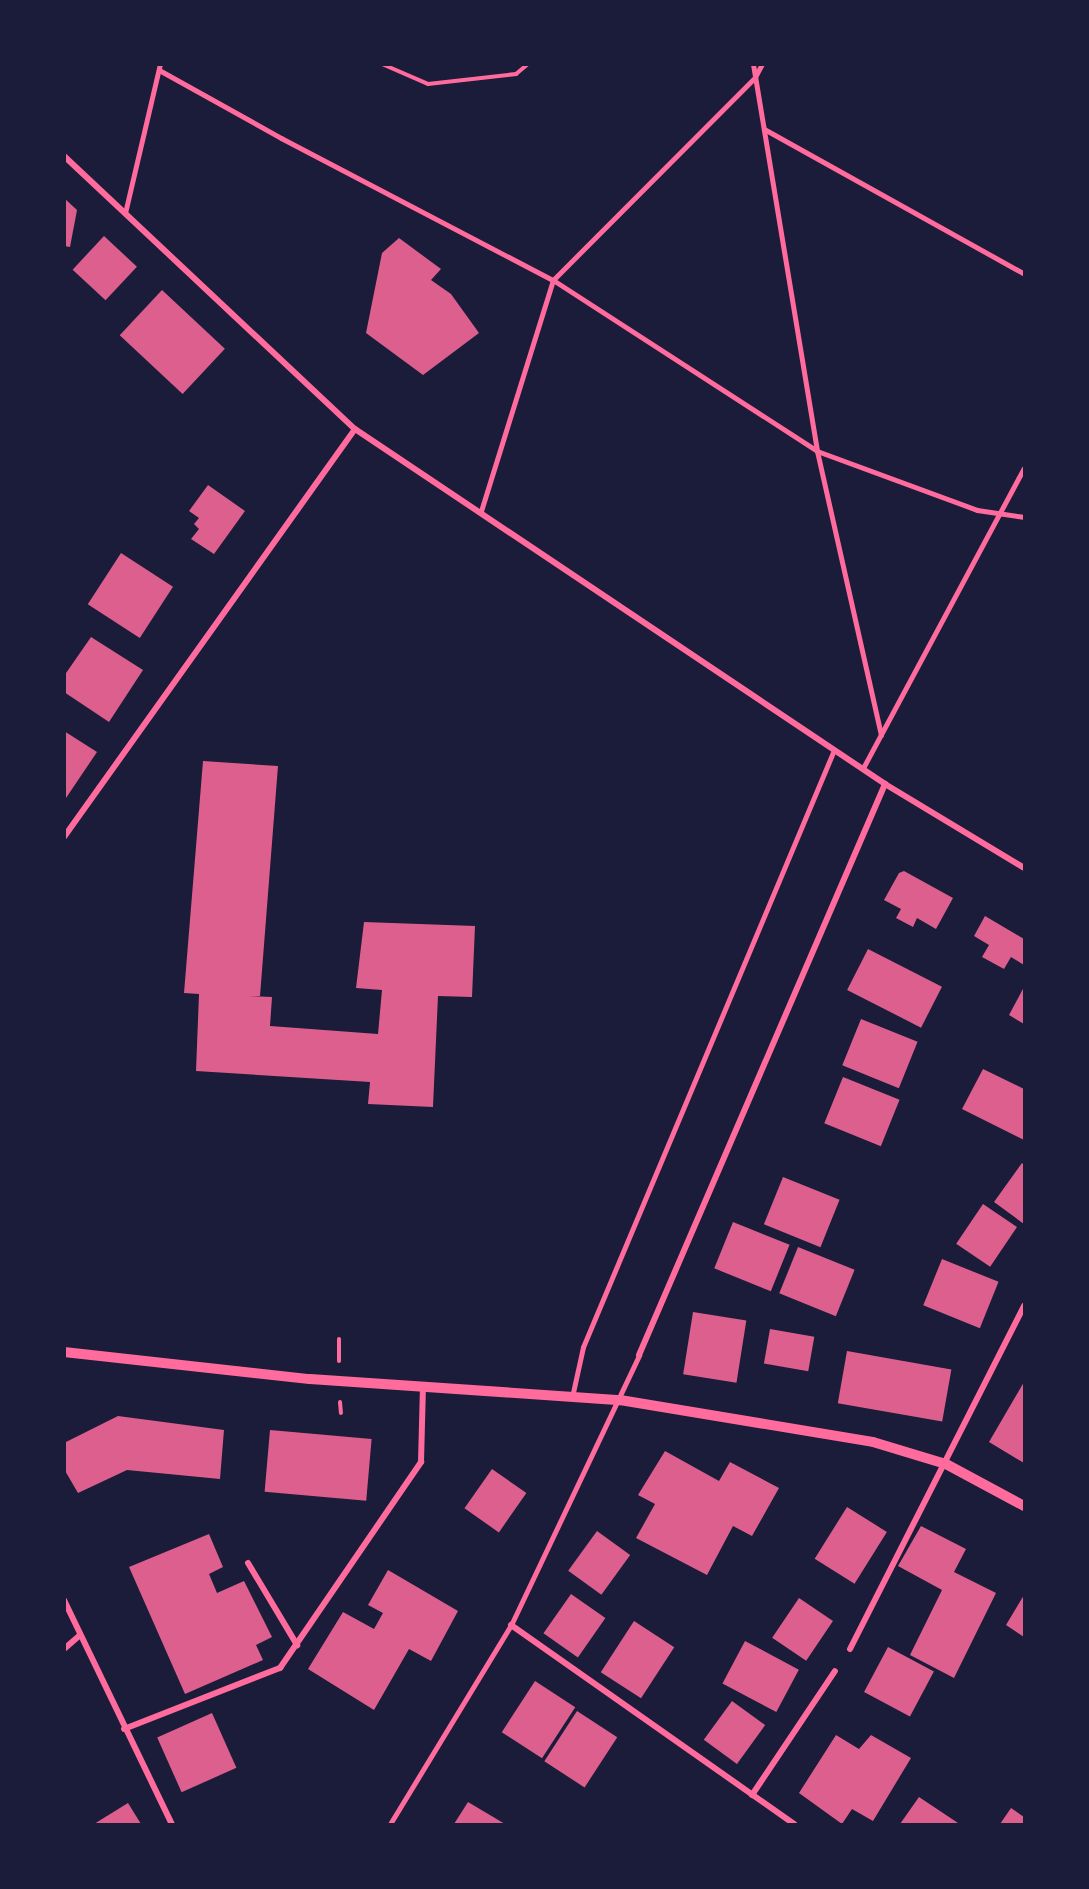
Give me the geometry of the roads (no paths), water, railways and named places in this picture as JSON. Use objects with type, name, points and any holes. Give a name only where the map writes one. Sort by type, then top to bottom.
[{"type":"street","points":[[753,64],[817,452],[880,735]]},
{"type":"street","points":[[481,511],[553,280],[755,77],[762,64]]},
{"type":"street","points":[[125,213],[160,67],[281,138],[553,280],[817,452],[978,510],[1024,516]]},
{"type":"street","points":[[764,129],[1024,274]]},
{"type":"street","points":[[64,156],[355,429],[481,511],[885,784],[1024,868]]},
{"type":"street","points":[[65,832],[355,429]]},
{"type":"street","points":[[863,768],[1024,468]]},
{"type":"street","points":[[572,1396],[584,1347],[834,750]]},
{"type":"street","points":[[390,1824],[511,1624],[620,1400],[885,784]]},
{"type":"street","points":[[850,1649],[946,1464],[1024,1306]]},
{"type":"street","points":[[64,1352],[310,1379],[620,1400],[873,1442],[946,1464],[1024,1506]]},
{"type":"street","points":[[124,1729],[280,1668],[422,1462],[423,1386]]},
{"type":"street","points":[[248,1563],[297,1645]]},
{"type":"street","points":[[64,1599],[124,1729],[172,1824]]},
{"type":"street","points":[[511,1624],[794,1824]]},
{"type":"street","points":[[64,1649],[80,1635]]},
{"type":"street","points":[[752,1795],[835,1671]]}]
